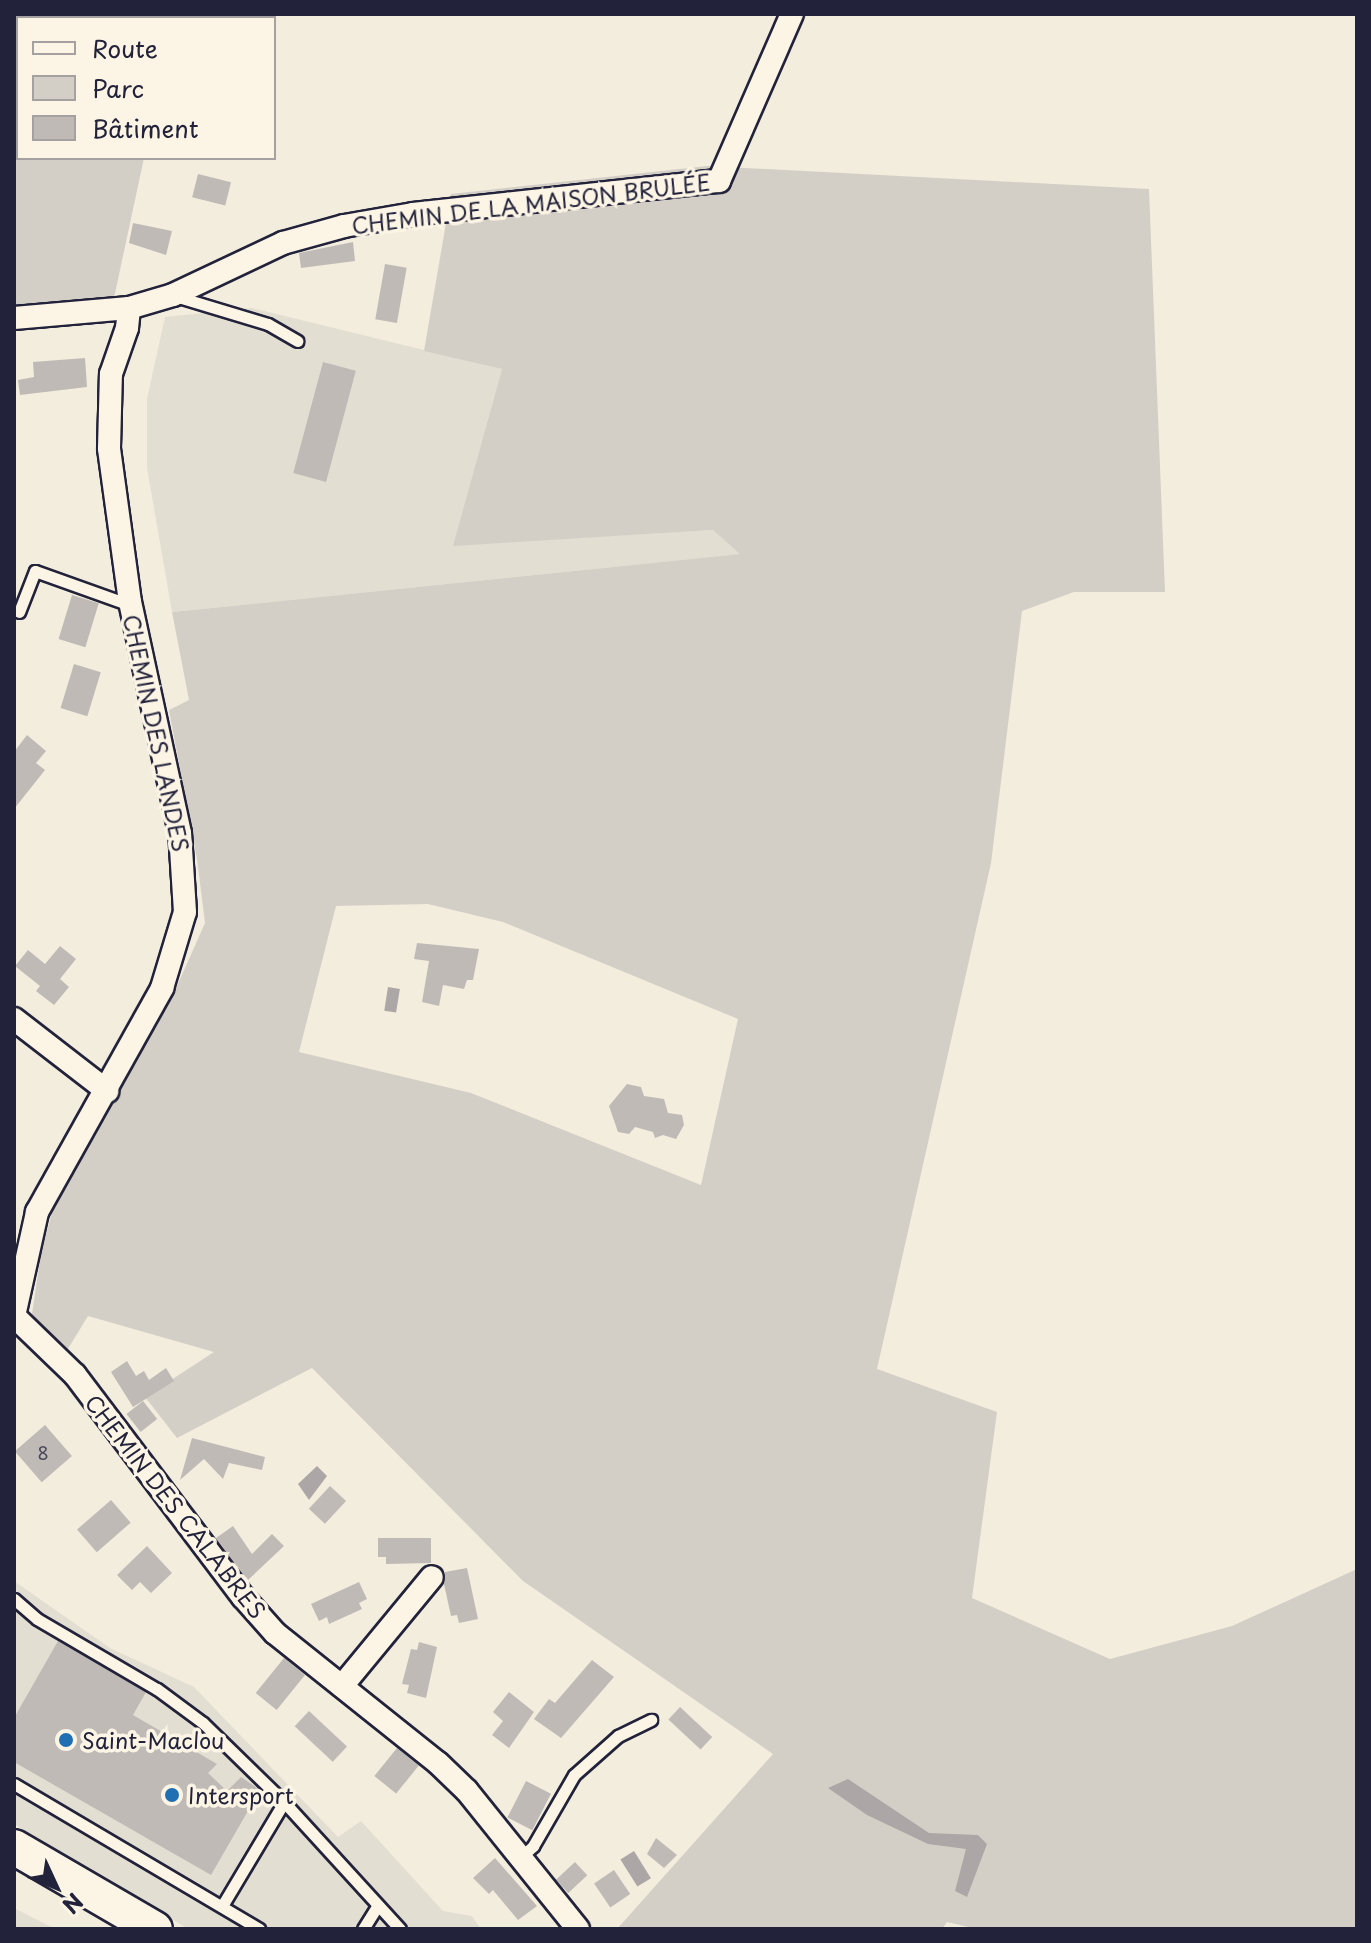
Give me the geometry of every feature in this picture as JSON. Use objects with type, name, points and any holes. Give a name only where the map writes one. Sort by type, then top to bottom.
[{"type":"main road","points":[[14,1847],[155,1929]]},
{"type":"main road","points":[[14,1867],[123,1929]]},
{"type":"street","name":"CHEMIN DE LA MAISON BRULÉE","points":[[14,318],[129,308],[173,295],[283,243],[344,226],[413,214],[719,181],[792,14]]},
{"type":"street","name":"CHEMIN DES LANDES","points":[[14,1316],[37,1212],[162,988],[185,912],[180,833],[131,606],[109,448],[111,374],[127,328],[129,308]]},
{"type":"street","points":[[14,1019],[107,1091]]},
{"type":"street","name":"CHEMIN DES CALABRES","points":[[14,1316],[75,1375],[259,1615],[306,1660],[438,1763],[522,1856],[578,1929]]},
{"type":"street","points":[[342,1686],[432,1577]]},
{"type":"lane","points":[[173,295],[268,324],[298,341]]},
{"type":"lane","points":[[19,612],[35,571],[131,606]]},
{"type":"lane","points":[[14,1599],[37,1619],[157,1689],[191,1714],[284,1802],[400,1929]]},
{"type":"lane","points":[[522,1856],[533,1846],[574,1775],[618,1736],[651,1720]]},
{"type":"lane","points":[[14,1784],[259,1929]]},
{"type":"lane","points":[[222,1906],[284,1802]]},
{"type":"lane","points":[[363,1929],[378,1905]]},
{"type":"shaded area","points":[[252,308],[502,369],[454,545],[713,530],[741,554],[172,612],[147,468],[147,399],[165,317]]},
{"type":"shaded area","points":[[388,987],[400,989],[396,1013],[384,1011]]},
{"type":"shaded area","points":[[317,1466],[327,1476],[309,1500],[298,1484]]},
{"type":"shaded area","points":[[14,1581],[110,1648],[194,1687],[338,1837],[361,1821],[443,1911],[472,1916],[481,1929],[188,1929],[14,1824]]},
{"type":"shaded area","points":[[848,1779],[929,1833],[978,1835],[987,1844],[967,1897],[955,1891],[966,1849],[928,1844],[867,1815],[828,1788]]},
{"type":"shaded area","points":[[634,1851],[651,1878],[637,1887],[620,1859]]},
{"type":"shaded area","points":[[14,1908],[55,1929],[14,1929]]},
{"type":"green space","points":[[14,14],[175,14],[16,16],[16,160],[144,160],[114,298],[14,305]]},
{"type":"green space","points":[[707,166],[1149,189],[1165,592],[1074,592],[1022,611],[991,863],[877,1369],[997,1412],[972,1598],[1110,1659],[1232,1626],[1357,1569],[1357,1929],[977,1929],[947,1922],[942,1929],[617,1929],[773,1754],[523,1581],[312,1368],[177,1438],[145,1397],[214,1352],[88,1316],[66,1352],[32,1314],[41,1254],[54,1205],[177,986],[205,923],[197,859],[169,710],[189,700],[172,612],[740,554],[713,530],[453,546],[502,369],[424,351],[451,194]],"holes":[[[428,904],[503,922],[738,1019],[701,1185],[471,1093],[299,1052],[336,906]]]},
{"type":"building","points":[[198,174],[231,182],[225,206],[192,197]]},
{"type":"building","points":[[133,223],[172,231],[166,255],[129,243]]},
{"type":"building","points":[[353,242],[355,261],[301,268],[299,253]]},
{"type":"building","points":[[385,264],[407,268],[397,323],[375,319]]},
{"type":"building","points":[[85,358],[87,387],[20,395],[18,380],[34,377],[33,362]]},
{"type":"building","points":[[323,362],[356,371],[326,482],[293,473]]},
{"type":"building","points":[[72,595],[99,603],[85,647],[59,639]]},
{"type":"building","points":[[74,664],[101,672],[87,716],[61,708]]},
{"type":"building","points":[[27,735],[46,751],[36,763],[45,770],[14,809],[14,752]]},
{"type":"building","points":[[417,943],[479,949],[473,980],[467,980],[464,989],[443,985],[439,1006],[422,1002],[429,961],[414,959]]},
{"type":"building","points":[[60,946],[76,959],[60,979],[69,987],[54,1005],[36,991],[40,986],[15,966],[28,950],[45,964]]},
{"type":"building","points":[[627,1084],[641,1087],[644,1096],[664,1099],[668,1113],[682,1115],[684,1125],[676,1139],[663,1135],[655,1138],[653,1132],[635,1127],[629,1134],[618,1132],[609,1106]]},
{"type":"building","points":[[127,1361],[136,1376],[144,1371],[149,1380],[166,1368],[174,1381],[133,1407],[111,1372]]},
{"type":"building","points":[[143,1401],[157,1419],[141,1432],[126,1414]]},
{"type":"building","points":[[45,1425],[72,1456],[42,1482],[15,1451]]},
{"type":"building","points":[[192,1438],[265,1457],[262,1470],[229,1463],[223,1479],[204,1459],[180,1480]]},
{"type":"building","points":[[330,1486],[346,1501],[325,1524],[309,1509]]},
{"type":"building","points":[[111,1500],[131,1523],[97,1552],[77,1530]]},
{"type":"building","points":[[233,1526],[252,1554],[272,1534],[284,1546],[248,1580],[216,1538]]},
{"type":"building","points":[[378,1538],[431,1538],[431,1563],[386,1564],[386,1557],[378,1557]]},
{"type":"building","points":[[147,1546],[172,1573],[151,1593],[140,1582],[132,1590],[117,1575]]},
{"type":"building","points":[[467,1568],[478,1619],[459,1623],[457,1615],[451,1616],[444,1584],[445,1572]]},
{"type":"building","points":[[359,1582],[367,1599],[359,1603],[362,1609],[329,1624],[327,1617],[319,1621],[311,1604]]},
{"type":"building","points":[[58,1641],[146,1692],[133,1715],[217,1764],[208,1773],[227,1791],[241,1777],[260,1790],[211,1875],[14,1762],[14,1718]]},
{"type":"building","points":[[419,1642],[437,1647],[426,1698],[407,1693],[409,1685],[402,1684],[411,1649],[417,1650]]},
{"type":"building","points":[[284,1658],[305,1675],[277,1710],[256,1693]]},
{"type":"building","points":[[592,1660],[614,1677],[561,1738],[534,1719],[549,1699],[555,1703]]},
{"type":"building","points":[[509,1692],[534,1712],[509,1748],[492,1735],[503,1721],[493,1712]]},
{"type":"building","points":[[680,1707],[712,1737],[701,1749],[668,1719]]},
{"type":"building","points":[[309,1711],[347,1746],[333,1762],[295,1726]]},
{"type":"building","points":[[397,1748],[419,1766],[396,1794],[374,1776]]},
{"type":"building","points":[[526,1781],[551,1794],[532,1830],[507,1818]]},
{"type":"building","points":[[656,1838],[677,1855],[664,1868],[647,1854]]},
{"type":"building","points":[[495,1858],[537,1906],[518,1920],[493,1890],[489,1894],[473,1878]]},
{"type":"building","points":[[575,1862],[587,1875],[568,1893],[556,1880]]},
{"type":"building","points":[[614,1870],[630,1894],[610,1907],[594,1883]]},
{"type":"place","name":"Saint-Maclou","points":[[66,1740]]},
{"type":"place","name":"Intersport","points":[[172,1795]]}]
